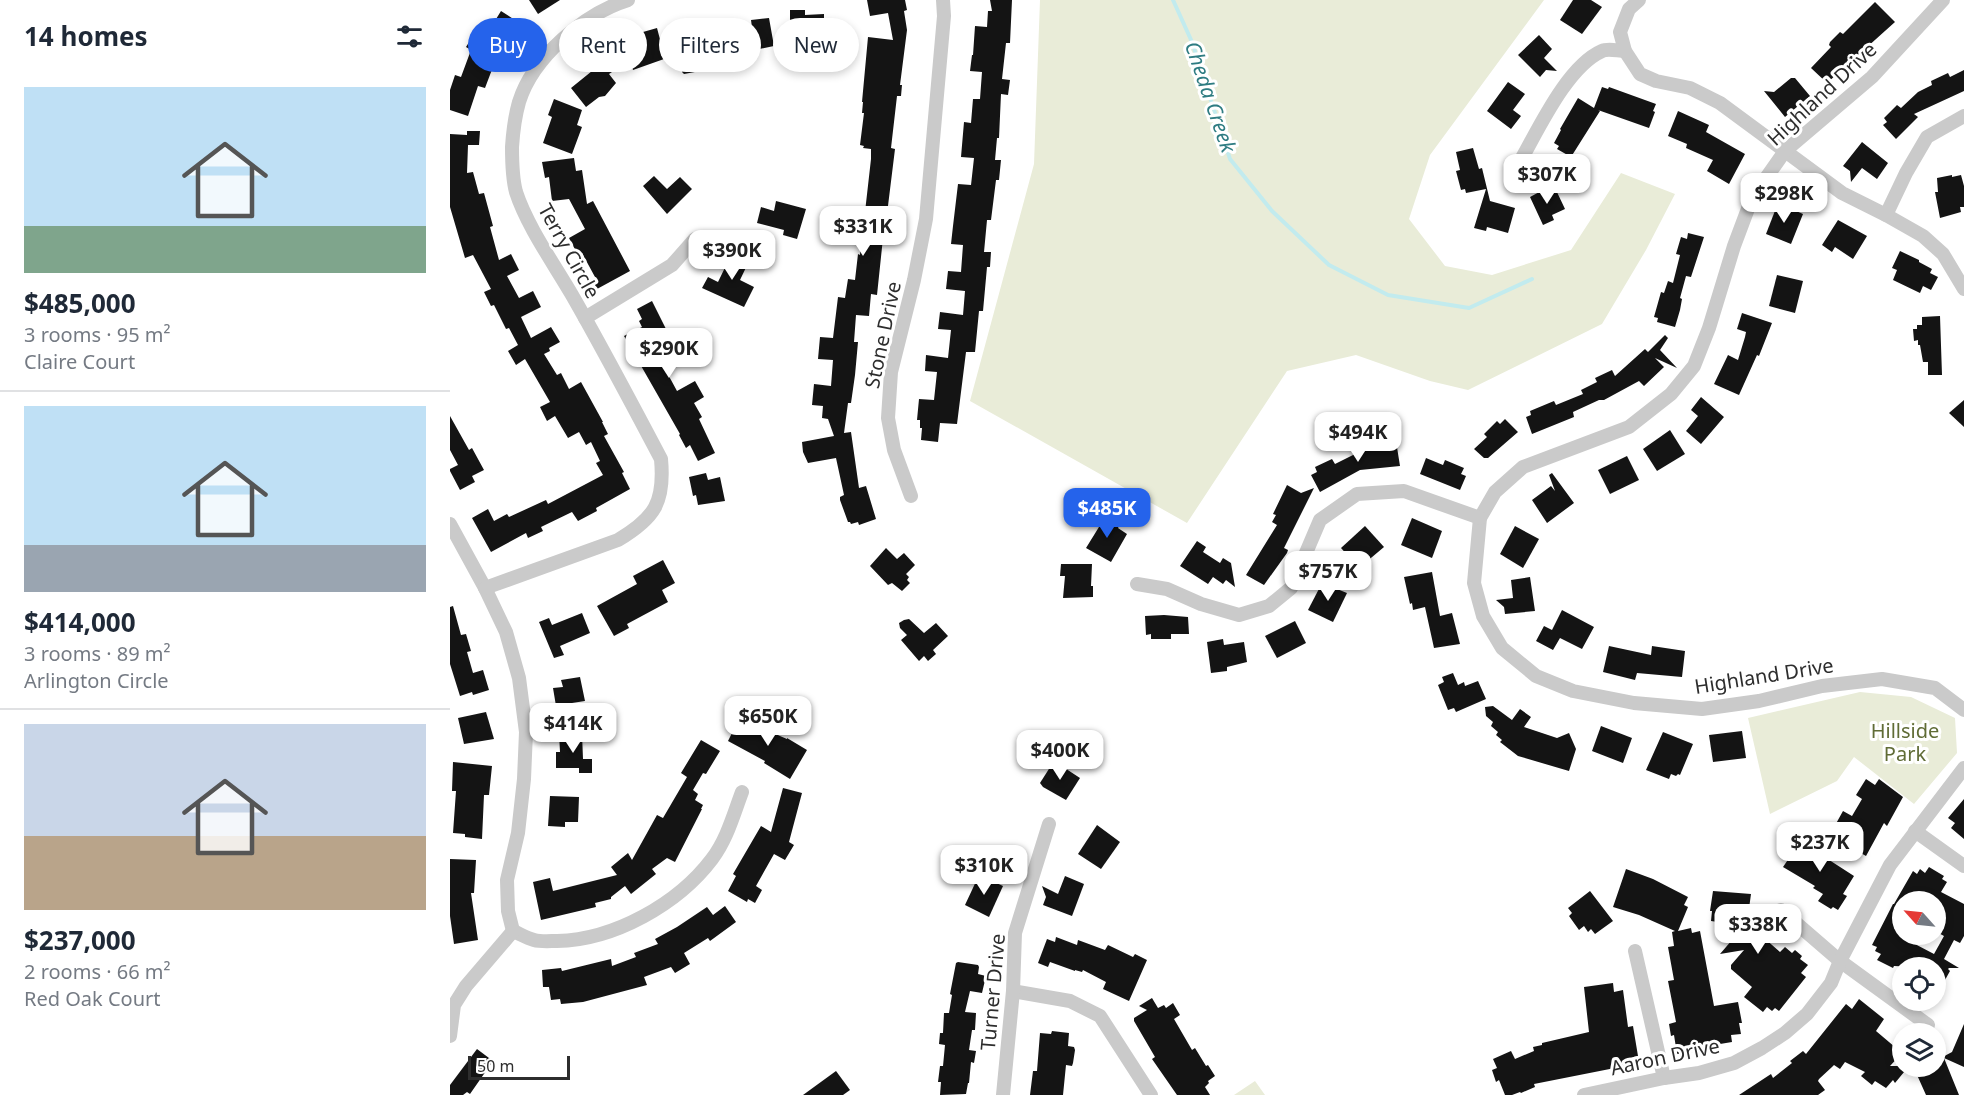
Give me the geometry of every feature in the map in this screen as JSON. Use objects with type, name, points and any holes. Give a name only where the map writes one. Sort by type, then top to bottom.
[{"type":"street","name":"Terry Circle","points":[[486,588],[618,540],[638,528],[651,515],[659,499],[663,480],[661,459],[524,211],[511,167],[513,131],[520,101],[535,71],[550,51],[578,27],[613,5],[628,0]]},
{"type":"street","name":"Stone Drive","points":[[911,496],[894,450],[888,418],[890,383],[926,219],[944,16],[943,0]]},
{"type":"street","points":[[1639,0],[1629,9],[1620,32],[1625,51],[1640,74],[1656,81],[1690,88],[1720,103],[1842,193],[1923,236],[1943,254],[1964,289]]},
{"type":"street","name":"Highland Drive","points":[[1943,0],[1872,77],[1785,151],[1752,198],[1694,366],[1671,394],[1629,427],[1522,467],[1495,492],[1480,518],[1474,583],[1483,616],[1502,648],[1536,676],[1573,691],[1634,703],[1702,709],[1759,701],[1822,686],[1882,679],[1935,688],[1964,710]]},
{"type":"street","points":[[1522,158],[1560,93],[1584,62],[1604,49],[1625,51]]},
{"type":"street","points":[[1886,215],[1906,172],[1928,137],[1964,116]]},
{"type":"street","points":[[585,318],[672,265],[695,239]]},
{"type":"street","points":[[1137,584],[1167,589],[1201,604],[1239,615],[1269,606],[1291,588],[1320,520],[1357,494],[1404,491],[1480,518]]},
{"type":"street","points":[[450,524],[486,588],[506,632],[519,678],[526,732],[518,833],[507,880],[508,910],[513,931]]},
{"type":"street","name":"Aaron Drive","points":[[1584,1095],[1699,1073],[1734,1063],[1785,1033],[1807,1014],[1831,983],[1890,865],[1964,768]]},
{"type":"street","points":[[513,931],[536,941],[570,940],[603,933],[640,919],[688,884],[712,859],[726,836],[742,792]]},
{"type":"street","name":"Turner Drive","points":[[1003,1095],[1016,933],[1049,824]]},
{"type":"street","points":[[1915,831],[1964,866]]},
{"type":"street","points":[[1781,909],[1840,961],[1925,1023]]},
{"type":"street","points":[[450,1036],[454,1005],[466,986],[513,931]]},
{"type":"street","points":[[1635,951],[1664,1078]]},
{"type":"street","points":[[1013,991],[1070,1001],[1100,1016],[1151,1095]]},
{"type":"green space","points":[[1040,0],[1544,0],[1430,155],[1409,219],[1445,266],[1492,275],[1571,250],[1621,173],[1675,194],[1646,250],[1602,324],[1468,390],[1430,381],[1356,355],[1287,371],[1187,523],[970,401],[1034,164]]},
{"type":"green space","name":"Hillside Park","points":[[1860,692],[1911,697],[1955,718],[1957,753],[1914,804],[1854,757],[1837,781],[1770,814],[1748,718]]},
{"type":"green space","points":[[1255,1081],[1265,1095],[1234,1095]]},
{"type":"building","points":[[529,0],[560,0],[538,14]]},
{"type":"building","points":[[867,0],[905,0],[907,30],[900,85],[902,85],[901,96],[897,96],[891,148],[895,149],[886,238],[883,238],[877,295],[871,294],[869,316],[856,315],[854,342],[858,342],[855,375],[844,433],[851,432],[859,488],[866,486],[876,519],[859,525],[858,522],[851,524],[848,522],[840,500],[840,497],[844,495],[836,458],[808,463],[802,442],[834,436],[828,419],[822,418],[823,406],[812,405],[814,384],[831,386],[833,360],[818,359],[820,337],[833,338],[838,297],[845,298],[848,279],[855,280],[858,254],[860,255],[862,227],[855,226],[856,211],[865,212],[871,159],[871,149],[860,145],[868,37],[893,40],[888,13],[870,16]]},
{"type":"building","points":[[990,0],[1012,0],[1010,43],[1006,43],[1002,79],[1010,80],[1008,95],[1001,94],[999,138],[997,138],[995,160],[1001,160],[999,180],[996,180],[991,220],[987,220],[984,252],[991,252],[990,267],[987,267],[983,311],[979,311],[975,352],[966,352],[957,424],[940,423],[938,442],[921,440],[922,428],[920,428],[920,420],[917,420],[919,399],[934,400],[937,372],[925,371],[926,355],[948,358],[951,330],[938,329],[940,312],[963,315],[965,291],[946,289],[948,271],[961,272],[963,245],[951,244],[953,226],[958,184],[971,185],[974,158],[961,157],[964,122],[971,123],[973,99],[980,99],[982,72],[970,71],[975,26],[987,27],[988,11],[992,11]]},
{"type":"building","points":[[1573,0],[1591,0],[1602,7],[1582,34],[1560,20]]},
{"type":"building","points":[[1875,2],[1895,22],[1827,83],[1811,68],[1831,47],[1830,42],[1840,32],[1843,34]]},
{"type":"building","points":[[790,10],[805,10],[805,15],[824,14],[824,18],[790,18]]},
{"type":"building","points":[[501,11],[512,18],[497,18]]},
{"type":"building","points":[[769,18],[773,46],[761,49],[761,19]]},
{"type":"building","points":[[657,28],[659,61],[647,65],[647,31]]},
{"type":"building","points":[[1539,35],[1552,49],[1544,58],[1557,71],[1546,70],[1540,77],[1518,55]]},
{"type":"building","points":[[468,58],[468,72],[491,72],[485,88],[478,86],[468,116],[450,110],[450,90],[455,75],[461,77]]},
{"type":"building","points":[[1964,70],[1964,91],[1914,114],[1918,117],[1896,139],[1883,125],[1887,122],[1884,118],[1897,105],[1901,108],[1918,92],[1932,85],[1931,81],[1948,73],[1950,77]]},
{"type":"building","points":[[591,72],[612,72],[609,74],[616,83],[605,96],[599,97],[586,107],[571,88]]},
{"type":"building","points":[[1791,78],[1795,78],[1810,96],[1785,117],[1764,91],[1774,92]]},
{"type":"building","points":[[1508,82],[1525,94],[1513,110],[1521,116],[1511,129],[1487,111]]},
{"type":"building","points":[[1602,87],[1608,89],[1609,87],[1656,104],[1649,128],[1598,110],[1600,111],[1571,157],[1557,149],[1559,146],[1554,143],[1578,98],[1594,108]]},
{"type":"building","points":[[554,99],[582,110],[577,125],[582,127],[572,154],[543,143],[552,117],[548,115]]},
{"type":"building","points":[[1678,111],[1709,125],[1706,132],[1745,154],[1729,184],[1707,171],[1713,160],[1686,148],[1687,144],[1668,136]]},
{"type":"building","points":[[467,131],[480,131],[479,145],[468,145],[467,173],[473,172],[479,194],[484,193],[499,260],[511,254],[519,270],[507,276],[519,298],[533,291],[541,307],[521,317],[531,338],[551,327],[560,342],[544,354],[557,375],[561,373],[569,389],[581,382],[603,422],[608,434],[604,436],[624,472],[622,473],[630,489],[578,521],[572,512],[541,527],[543,531],[528,538],[526,533],[491,552],[472,518],[488,509],[494,521],[507,514],[509,517],[546,500],[548,504],[603,475],[596,463],[600,461],[591,442],[586,445],[579,432],[568,438],[555,416],[547,421],[540,407],[550,402],[525,359],[516,365],[508,351],[518,345],[484,292],[491,289],[473,255],[465,258],[450,207],[450,134],[467,135]]},
{"type":"building","points":[[1862,142],[1888,163],[1877,179],[1862,168],[1851,182],[1850,171],[1843,166]]},
{"type":"building","points":[[1473,148],[1479,169],[1482,168],[1490,201],[1515,208],[1508,233],[1487,227],[1486,231],[1474,228],[1486,189],[1466,193],[1465,189],[1461,190],[1456,171],[1460,170],[1456,152]]},
{"type":"building","points":[[574,158],[576,171],[582,170],[587,204],[593,201],[630,271],[597,289],[592,279],[595,277],[582,253],[578,255],[569,238],[585,229],[569,199],[552,201],[549,177],[545,178],[542,162]]},
{"type":"building","points":[[1952,175],[1952,177],[1961,175],[1964,186],[1964,207],[1960,207],[1961,212],[1940,218],[1935,192],[1938,192],[1937,178]]},
{"type":"building","points":[[654,176],[667,189],[680,177],[692,189],[667,214],[643,186]]},
{"type":"building","points":[[1543,190],[1546,195],[1556,190],[1565,209],[1552,215],[1554,220],[1543,225],[1530,197]]},
{"type":"building","points":[[776,201],[806,209],[797,239],[783,235],[784,230],[757,223],[761,207],[774,211]]},
{"type":"building","points":[[1778,203],[1803,214],[1791,244],[1766,234]]},
{"type":"building","points":[[1838,220],[1867,236],[1853,259],[1835,247],[1832,252],[1822,245]]},
{"type":"building","points":[[1688,233],[1704,237],[1691,277],[1686,276],[1675,327],[1657,322],[1658,318],[1654,317],[1661,292],[1664,293],[1668,281],[1673,283],[1680,255],[1676,254],[1681,237],[1687,239]]},
{"type":"building","points":[[734,249],[751,257],[740,280],[754,287],[744,307],[702,288],[708,277],[718,282]]},
{"type":"building","points":[[1900,251],[1932,269],[1930,273],[1938,277],[1931,290],[1923,286],[1920,293],[1893,280],[1897,270],[1892,268]]},
{"type":"building","points":[[1777,275],[1803,281],[1795,313],[1769,306]]},
{"type":"building","points":[[652,301],[673,343],[681,338],[689,353],[664,367],[677,391],[695,381],[704,397],[694,403],[702,417],[699,419],[715,453],[698,461],[690,445],[686,448],[624,336],[642,327],[639,321],[642,319],[637,309]]},
{"type":"building","points":[[1742,313],[1772,323],[1759,356],[1757,355],[1739,395],[1714,384],[1728,355],[1738,360],[1746,332],[1737,329]]},
{"type":"building","points":[[1940,316],[1942,375],[1928,375],[1928,362],[1923,362],[1918,340],[1914,341],[1913,329],[1917,329],[1917,325],[1922,325],[1922,317]]},
{"type":"building","points":[[1665,335],[1668,338],[1660,350],[1677,368],[1655,358],[1664,367],[1644,386],[1639,381],[1604,400],[1599,400],[1573,412],[1574,417],[1532,434],[1526,417],[1531,415],[1530,411],[1554,401],[1556,405],[1583,394],[1581,390],[1597,382],[1595,378],[1612,370],[1615,376],[1645,349],[1648,352]]},
{"type":"building","points":[[1701,397],[1724,417],[1701,444],[1686,431],[1698,416],[1691,410]]},
{"type":"building","points":[[1964,400],[1964,427],[1949,413]]},
{"type":"building","points":[[450,416],[469,450],[472,448],[484,470],[472,476],[475,482],[460,490],[450,471],[458,465],[450,450]]},
{"type":"building","points":[[1505,419],[1518,432],[1488,458],[1484,458],[1474,449],[1487,437],[1484,434],[1497,421],[1500,424]]},
{"type":"building","points":[[1670,430],[1685,454],[1657,471],[1643,449]]},
{"type":"building","points":[[1385,436],[1386,442],[1396,441],[1400,466],[1360,470],[1320,492],[1311,475],[1317,472],[1315,467],[1332,459],[1335,464],[1363,450],[1362,442]]},
{"type":"building","points":[[1627,456],[1639,480],[1610,494],[1598,470]]},
{"type":"building","points":[[1426,458],[1443,465],[1445,460],[1464,468],[1461,474],[1466,476],[1460,490],[1420,474]]},
{"type":"building","points":[[706,473],[708,480],[720,477],[725,501],[698,505],[696,495],[693,496],[689,477]]},
{"type":"building","points":[[1552,473],[1574,503],[1547,523],[1532,500],[1551,486],[1555,491],[1549,475]]},
{"type":"building","points":[[1287,485],[1301,493],[1314,488],[1284,548],[1288,550],[1287,553],[1264,585],[1246,575],[1277,525],[1272,522],[1276,515],[1273,514]]},
{"type":"building","points":[[1107,514],[1121,522],[1118,528],[1127,534],[1111,562],[1086,548]]},
{"type":"building","points":[[1412,518],[1442,531],[1432,558],[1401,545]]},
{"type":"building","points":[[1365,526],[1384,547],[1359,568],[1341,548]]},
{"type":"building","points":[[1515,526],[1539,539],[1523,568],[1500,554]]},
{"type":"building","points":[[1197,541],[1206,547],[1203,552],[1220,563],[1223,558],[1231,563],[1235,587],[1226,580],[1223,584],[1213,577],[1208,584],[1180,566]]},
{"type":"building","points":[[886,548],[897,559],[904,553],[915,565],[906,574],[910,583],[902,591],[892,583],[888,585],[870,566]]},
{"type":"building","points":[[663,560],[675,583],[662,590],[668,602],[627,624],[629,628],[614,636],[597,606],[637,584],[633,576]]},
{"type":"building","points":[[1061,564],[1092,564],[1093,597],[1063,598],[1065,576],[1060,576]]},
{"type":"building","points":[[1432,572],[1440,616],[1452,613],[1460,644],[1434,648],[1425,607],[1413,610],[1412,603],[1410,604],[1404,577]]},
{"type":"building","points":[[1530,577],[1535,611],[1505,614],[1504,607],[1496,600],[1513,598],[1511,580]]},
{"type":"building","points":[[1322,583],[1347,593],[1333,622],[1308,610]]},
{"type":"building","points":[[453,606],[461,635],[466,634],[471,651],[467,652],[473,673],[483,670],[489,690],[460,696],[450,664],[450,607]]},
{"type":"building","points":[[1562,610],[1594,627],[1582,649],[1560,638],[1553,650],[1536,641],[1544,626],[1552,630]]},
{"type":"building","points":[[582,613],[590,633],[560,646],[564,655],[554,658],[539,622],[549,618],[552,625]]},
{"type":"building","points":[[1145,616],[1188,617],[1189,634],[1171,634],[1171,639],[1151,639],[1151,634],[1146,635]]},
{"type":"building","points":[[909,619],[924,633],[936,623],[948,636],[933,650],[936,654],[928,661],[924,656],[919,661],[901,640],[907,635],[900,628],[899,623]]},
{"type":"building","points":[[1295,621],[1306,643],[1277,658],[1265,636]]},
{"type":"building","points":[[1223,639],[1224,645],[1244,642],[1247,662],[1227,667],[1227,671],[1211,673],[1207,642]]},
{"type":"building","points":[[1609,646],[1651,655],[1652,646],[1685,651],[1682,677],[1637,673],[1635,680],[1603,672]]},
{"type":"building","points":[[1453,673],[1458,685],[1464,682],[1465,686],[1478,681],[1486,699],[1456,712],[1454,708],[1448,710],[1438,685],[1444,682],[1442,677]]},
{"type":"building","points":[[580,677],[585,701],[572,703],[574,709],[557,712],[553,688],[563,687],[561,680]]},
{"type":"building","points":[[1493,706],[1512,720],[1520,709],[1531,717],[1524,727],[1557,738],[1569,733],[1576,749],[1569,771],[1518,756],[1500,742],[1502,740],[1496,735],[1498,732],[1491,726],[1493,722],[1486,716],[1485,707]]},
{"type":"building","points":[[486,712],[494,739],[464,744],[458,718]]},
{"type":"building","points":[[740,717],[787,738],[807,750],[790,779],[764,763],[765,761],[728,741]]},
{"type":"building","points":[[1601,726],[1632,738],[1623,763],[1592,751]]},
{"type":"building","points":[[1742,731],[1746,758],[1713,762],[1709,735]]},
{"type":"building","points":[[1663,732],[1693,744],[1680,775],[1671,774],[1669,779],[1646,770]]},
{"type":"building","points":[[559,734],[582,734],[583,759],[592,759],[592,773],[579,773],[579,768],[556,768],[556,752],[560,752]]},
{"type":"building","points":[[701,740],[720,751],[693,790],[698,794],[695,800],[703,805],[702,809],[675,862],[667,858],[652,869],[656,874],[631,894],[625,886],[611,899],[595,903],[596,907],[541,920],[533,882],[550,878],[553,891],[617,875],[611,867],[628,853],[632,860],[657,815],[663,818],[687,777],[681,773]]},
{"type":"building","points":[[1054,761],[1080,778],[1066,800],[1040,783]]},
{"type":"building","points":[[453,762],[492,766],[489,795],[484,795],[482,839],[453,833],[456,791],[452,791]]},
{"type":"building","points":[[1866,779],[1875,785],[1879,779],[1903,797],[1887,826],[1884,823],[1866,856],[1838,840],[1842,834],[1833,829],[1843,811],[1852,816],[1862,799],[1856,795]]},
{"type":"building","points":[[783,788],[802,793],[789,842],[794,845],[785,860],[774,854],[756,886],[762,890],[755,903],[748,899],[747,902],[728,891],[736,876],[733,874],[761,826],[771,832]]},
{"type":"building","points":[[550,796],[579,797],[578,822],[565,822],[565,827],[548,826]]},
{"type":"building","points":[[1964,799],[1964,839],[1951,828],[1955,823],[1948,818]]},
{"type":"building","points":[[1097,825],[1120,842],[1101,869],[1078,854]]},
{"type":"building","points":[[1804,836],[1827,851],[1823,856],[1854,876],[1843,894],[1847,896],[1838,910],[1833,907],[1831,909],[1818,901],[1823,894],[1813,888],[1815,886],[1783,867]]},
{"type":"building","points":[[450,859],[476,860],[474,893],[471,893],[478,940],[454,944],[450,916]]},
{"type":"building","points":[[1929,867],[1944,876],[1942,879],[1947,882],[1942,891],[1901,891],[1913,871],[1917,874],[1920,869],[1925,873]]},
{"type":"building","points":[[1626,869],[1653,879],[1688,897],[1684,905],[1688,907],[1678,931],[1691,928],[1692,933],[1700,931],[1714,1006],[1738,1002],[1742,1023],[1739,1023],[1741,1034],[1731,1035],[1732,1042],[1708,1046],[1709,1050],[1677,1054],[1674,1035],[1671,1036],[1669,1024],[1676,1022],[1668,981],[1674,980],[1668,947],[1674,946],[1672,932],[1675,931],[1639,915],[1613,907]]},
{"type":"building","points":[[979,875],[1003,886],[989,917],[965,905]]},
{"type":"building","points":[[1065,876],[1084,884],[1072,916],[1043,905],[1046,897],[1042,886],[1058,894]]},
{"type":"building","points":[[1590,891],[1613,921],[1595,934],[1591,929],[1588,932],[1584,926],[1579,930],[1569,916],[1572,913],[1568,908]]},
{"type":"building","points":[[1713,891],[1751,894],[1747,923],[1780,952],[1785,947],[1792,953],[1795,950],[1802,956],[1800,959],[1808,965],[1801,973],[1806,977],[1779,1011],[1775,1008],[1772,1011],[1767,1007],[1763,1012],[1744,997],[1752,987],[1731,969],[1731,965],[1744,950],[1720,954],[1744,926],[1711,921]]},
{"type":"building","points":[[1946,895],[1964,904],[1964,936],[1960,943],[1954,940],[1945,957],[1892,957],[1892,968],[1877,960],[1881,954],[1875,951],[1877,947],[1872,945],[1892,906],[1892,945],[1917,945],[1934,954],[1939,945],[1946,945]]},
{"type":"building","points":[[725,906],[736,922],[710,941],[708,938],[684,953],[690,964],[675,973],[671,967],[644,977],[647,985],[583,1002],[561,1004],[560,999],[551,1000],[549,987],[543,987],[542,970],[561,968],[562,971],[611,959],[612,966],[636,957],[634,953],[658,944],[655,939],[707,907],[713,915]]},
{"type":"building","points":[[1056,937],[1077,945],[1078,940],[1105,950],[1108,945],[1133,957],[1135,954],[1147,960],[1129,1001],[1103,989],[1106,982],[1083,970],[1082,972],[1075,971],[1050,962],[1048,967],[1038,963],[1047,939],[1055,942]]},
{"type":"building","points":[[1946,960],[1959,968],[1949,968],[1950,971],[1946,978]]},
{"type":"building","points":[[958,962],[978,965],[978,974],[986,976],[982,993],[970,991],[965,1012],[976,1013],[975,1030],[972,1030],[969,1050],[976,1051],[974,1063],[971,1062],[966,1094],[940,1095],[941,1082],[938,1082],[940,1066],[943,1066],[945,1045],[939,1044],[940,1033],[943,1033],[944,1013],[949,1013],[952,995],[950,994]]},
{"type":"building","points":[[1613,983],[1614,992],[1623,990],[1628,1027],[1633,1026],[1638,1056],[1629,1058],[1630,1065],[1534,1084],[1535,1087],[1521,1093],[1505,1095],[1499,1080],[1496,1082],[1492,1070],[1497,1068],[1493,1059],[1511,1051],[1515,1059],[1534,1051],[1533,1047],[1542,1045],[1542,1043],[1589,1032],[1584,987]]},
{"type":"building","points":[[1152,998],[1158,1008],[1164,1005],[1166,1008],[1173,1003],[1180,1015],[1174,1019],[1192,1050],[1195,1048],[1215,1076],[1208,1081],[1205,1087],[1210,1095],[1177,1095],[1152,1059],[1155,1057],[1134,1018],[1147,1010],[1139,1006]]},
{"type":"building","points":[[1859,999],[1884,1019],[1876,1031],[1892,1045],[1890,1066],[1892,1066],[1892,1077],[1900,1077],[1895,1083],[1893,1080],[1886,1088],[1875,1081],[1872,1085],[1861,1076],[1865,1072],[1845,1062],[1840,1069],[1834,1065],[1819,1079],[1818,1081],[1825,1090],[1818,1095],[1739,1095],[1771,1074],[1773,1078],[1803,1051],[1806,1054],[1846,1004],[1852,1009]]},
{"type":"building","points":[[1964,1024],[1964,1067],[1946,1059],[1946,1055],[1952,1052]]},
{"type":"building","points":[[1052,1031],[1069,1033],[1068,1046],[1074,1047],[1075,1050],[1072,1066],[1066,1065],[1063,1095],[1030,1095],[1033,1071],[1037,1071],[1040,1033],[1051,1034]]},
{"type":"building","points":[[477,1049],[493,1061],[470,1094],[467,1092],[463,1095],[450,1095],[450,1085]]},
{"type":"building","points":[[1946,1063],[1959,1095],[1926,1095],[1918,1077],[1946,1077]]},
{"type":"building","points":[[836,1071],[850,1090],[843,1095],[803,1095]]},
{"type":"waterway","name":"Cheda Creek","points":[[1173,0],[1192,42],[1230,159],[1272,211],[1329,265],[1388,295],[1469,308],[1532,279]]}]
